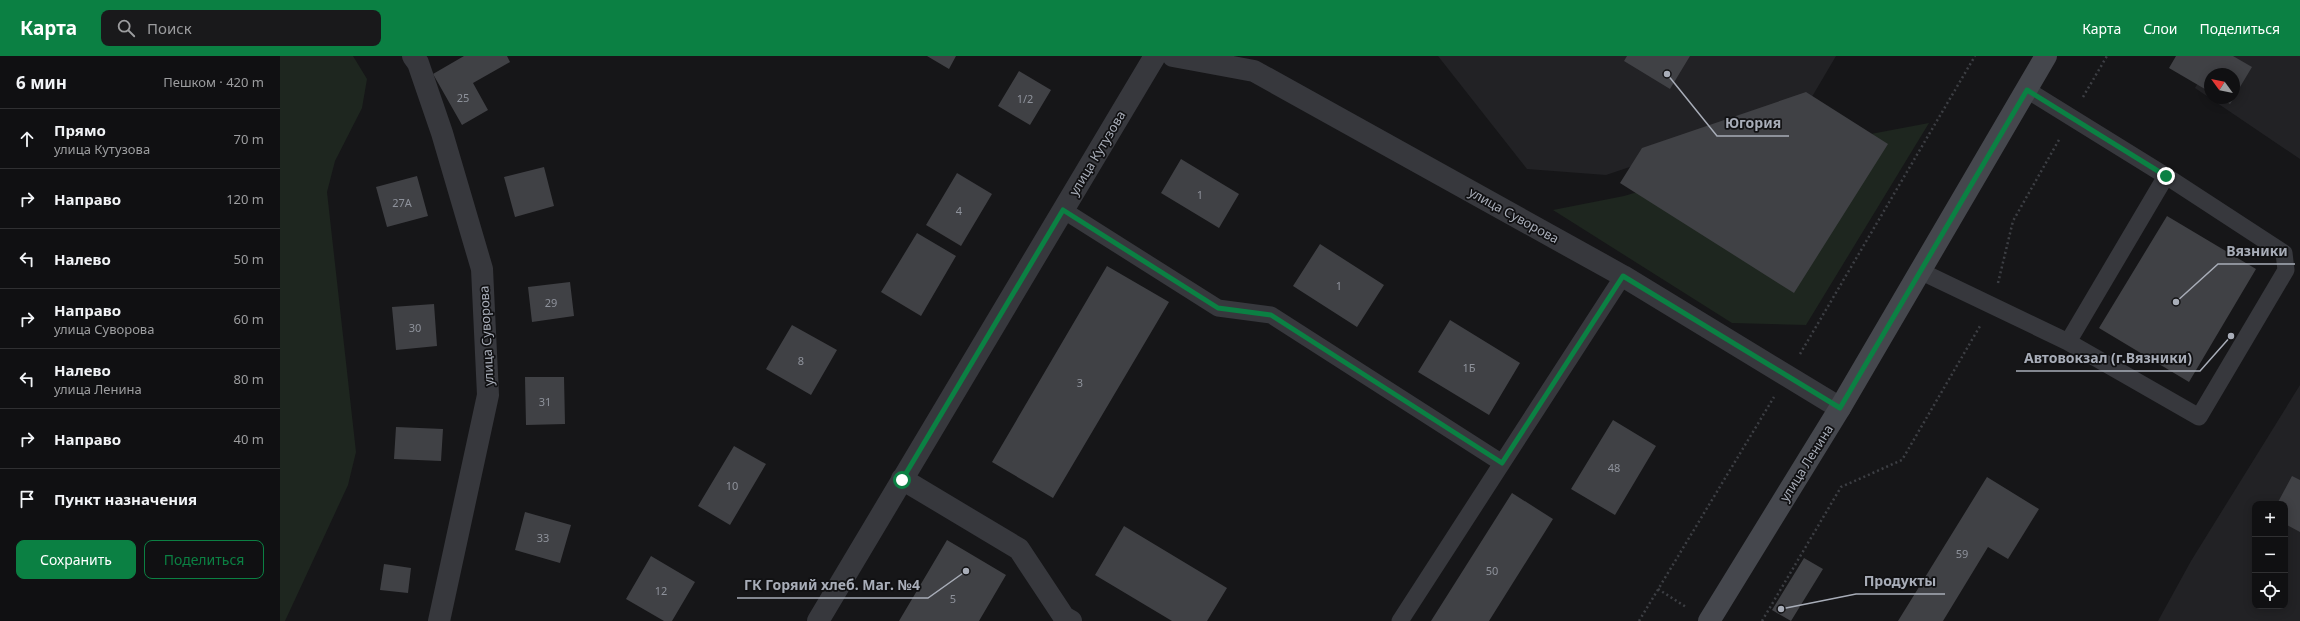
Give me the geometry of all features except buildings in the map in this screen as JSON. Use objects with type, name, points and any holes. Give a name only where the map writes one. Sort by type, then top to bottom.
[{"type":"main road","name":"улица Ленина","points":[[1709,621],[1840,408],[2046,56]]},
{"type":"street","name":"улица Суворова","points":[[413,56],[418,63],[442,132],[482,269],[488,395],[439,621]]},
{"type":"street","name":"улица Кутузова","points":[[818,621],[1155,56]]},
{"type":"street","name":"улица Суворова","points":[[1173,56],[1254,70],[1623,276],[1840,408]]},
{"type":"street","points":[[902,480],[1019,549],[1064,617],[1071,621]]},
{"type":"lane","points":[[1920,271],[2068,342],[2199,417],[2266,307],[2286,270],[2284,253],[2166,176],[2027,90]]},
{"type":"lane","points":[[2068,342],[2166,176]]},
{"type":"lane","points":[[1063,210],[1218,308],[1271,315],[1502,463]]},
{"type":"lane","points":[[1400,621],[1623,276]]},
{"type":"path","points":[[1639,621],[1787,376],[1976,56]]},
{"type":"path","points":[[1762,621],[1841,487],[1902,460],[1992,306],[2013,221],[2107,56]]},
{"type":"path","points":[[1658,589],[1689,609]]},
{"type":"shaded area","points":[[280,56],[353,56],[367,79],[362,108],[335,161],[327,192],[356,452],[348,485],[285,621],[280,621]]},
{"type":"shaded area","points":[[1438,56],[1836,56],[1803,112],[1769,120],[1606,175],[1527,169]]},
{"type":"shaded area","points":[[2214,56],[2300,56],[2300,159],[2219,104],[2240,104],[2240,68],[2207,68]]},
{"type":"shaded area","points":[[2204,73],[2204,94],[2195,88]]},
{"type":"shaded area","points":[[1929,123],[1806,325],[1732,323],[1553,210],[1624,196],[1770,153]]},
{"type":"shaded area","points":[[2300,385],[2300,621],[2158,621],[2191,561]]},
{"type":"place","name":"Югория","points":[[1667,74]]},
{"type":"place","name":"Вязники","points":[[2176,302]]},
{"type":"place","name":"Автовокзал (г.Вязники)","points":[[2231,336]]},
{"type":"place","name":"ГК Горяий хлеб. Маг. №4","points":[[966,571]]},
{"type":"place","name":"Продукты","points":[[1781,609]]},
{"type":"route","points":[[902,480],[1063,210],[1218,308],[1271,315],[1502,463],[1623,276],[1840,408],[2027,90],[2166,176]]}]
